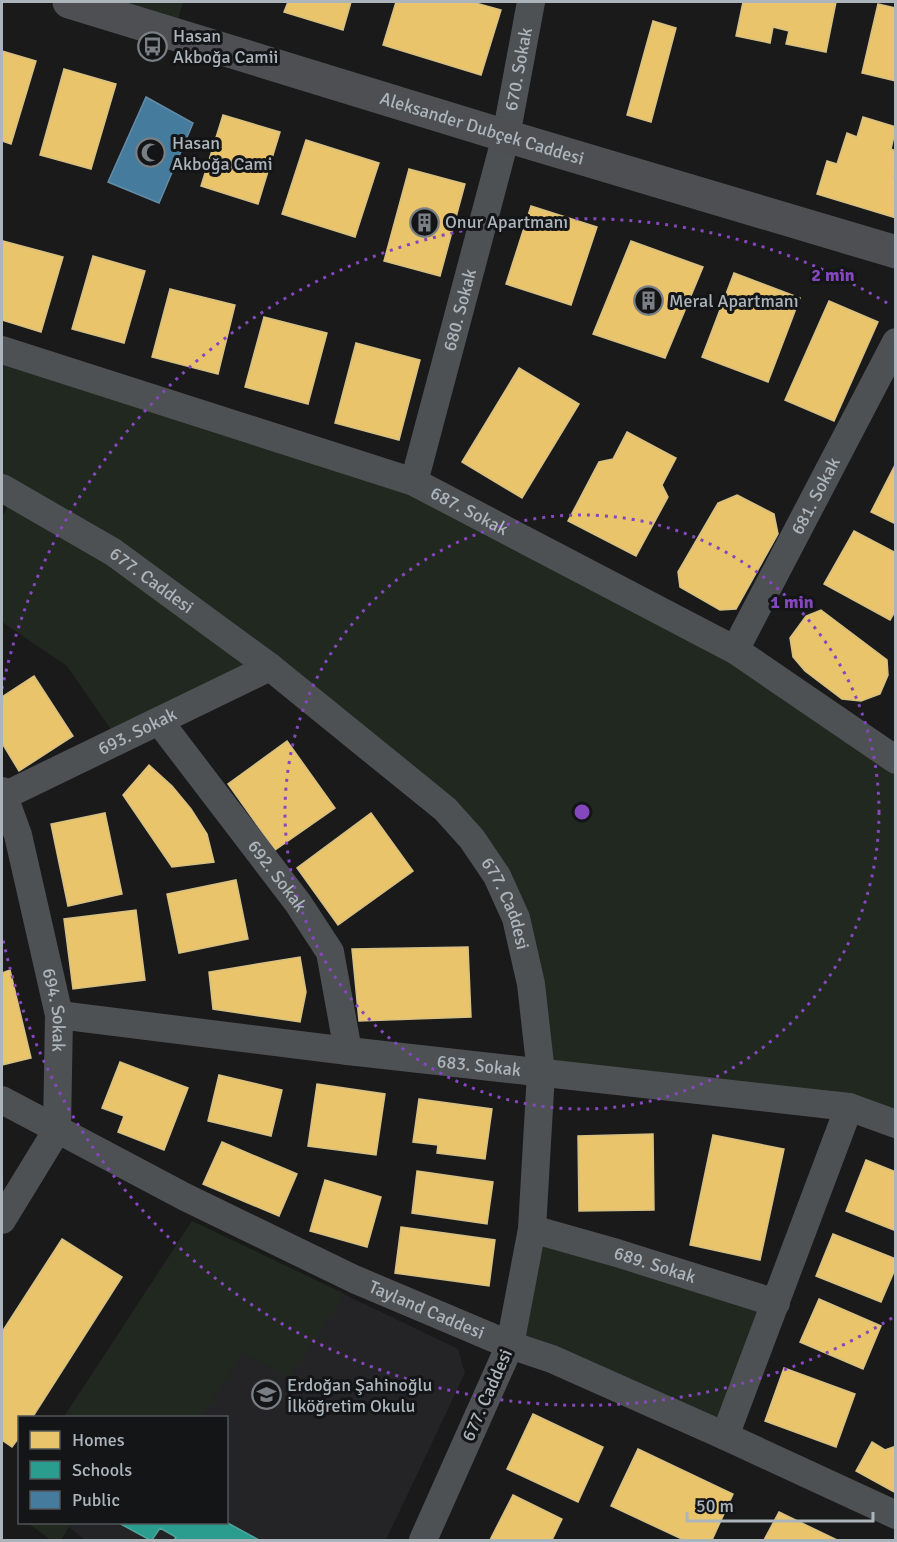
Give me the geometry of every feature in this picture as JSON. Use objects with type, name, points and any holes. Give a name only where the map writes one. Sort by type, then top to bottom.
[{"type":"main road","name":"Aleksander Dubçek Caddesi","points":[[69,2],[506,136],[896,252]]},
{"type":"street","name":"670. Sokak","points":[[506,136],[531,2]]},
{"type":"street","name":"680. Sokak","points":[[414,482],[506,136]]},
{"type":"street","name":"681. Sokak","points":[[735,650],[896,342]]},
{"type":"street","name":"687. Sokak","points":[[2,351],[414,482],[735,650],[896,760]]},
{"type":"street","name":"677. Caddesi","points":[[2,488],[113,552],[270,667],[445,808],[472,839],[497,876],[516,918],[531,984],[541,1073],[532,1229],[510,1345],[429,1538]]},
{"type":"street","name":"693. Sokak","points":[[3,794],[270,667]]},
{"type":"street","name":"692. Sokak","points":[[159,721],[298,903],[330,952],[348,1052]]},
{"type":"street","name":"694. Sokak","points":[[3,794],[18,835],[59,1015],[57,1130]]},
{"type":"street","name":"683. Sokak","points":[[59,1015],[348,1052],[849,1107],[896,1124]]},
{"type":"street","name":"Tayland Caddesi","points":[[2,1100],[185,1197],[354,1279],[510,1345],[552,1359],[896,1515]]},
{"type":"street","points":[[725,1436],[849,1107]]},
{"type":"street","points":[[2,1220],[57,1130]]},
{"type":"street","name":"689. Sokak","points":[[532,1229],[776,1303]]},
{"type":"shaded area","points":[[69,2],[183,2],[174,34]]},
{"type":"shaded area","points":[[2,350],[414,482],[735,650],[895,760],[895,1124],[541,1073],[497,876],[270,667],[119,741],[67,666],[2,622],[2,517],[14,496],[2,488]]},
{"type":"shaded area","name":"Erdoğan Şahinoğlu İlköğretim Okulu","points":[[192,1221],[458,1349],[465,1373],[386,1540],[85,1540],[69,1527],[61,1540],[51,1540],[29,1524],[228,1524],[228,1416],[65,1416]]},
{"type":"shaded area","points":[[192,1221],[345,1294],[289,1378],[243,1352],[203,1416],[65,1416]]},
{"type":"shaded area","points":[[532,1229],[776,1303],[725,1436],[510,1345]]},
{"type":"shaded area","points":[[29,1524],[70,1524],[61,1540],[51,1540]]},
{"type":"building: Homes","points":[[288,2],[351,2],[343,30],[284,12]]},
{"type":"building: Homes","points":[[396,2],[472,2],[501,10],[481,75],[383,45]]},
{"type":"building: Homes","points":[[743,2],[836,2],[826,52],[786,44],[789,31],[773,27],[770,43],[736,36]]},
{"type":"building: Homes","points":[[878,4],[896,8],[896,81],[862,73]]},
{"type":"building: Homes","points":[[653,21],[676,28],[651,122],[627,115]]},
{"type":"building: Homes","points":[[2,51],[36,61],[11,144],[2,141]]},
{"type":"building: Homes","points":[[64,69],[116,84],[91,169],[40,155]]},
{"type":"building: Homes","points":[[223,115],[280,132],[258,204],[201,186]]},
{"type":"building: Homes","points":[[863,117],[896,127],[891,149],[896,151],[896,169],[893,178],[896,179],[896,218],[817,194],[827,161],[837,164],[847,133],[857,137]]},
{"type":"building: Homes","points":[[306,140],[379,163],[355,237],[282,214]]},
{"type":"building: Homes","name":"Onur Apartmanı","points":[[409,169],[465,184],[440,276],[384,261]]},
{"type":"building: Homes","points":[[531,206],[597,227],[571,305],[506,284]]},
{"type":"building: Homes","points":[[3,241],[63,257],[41,332],[2,320]]},
{"type":"building: Homes","name":"Meral Apartmanı","points":[[631,241],[703,267],[665,358],[593,334]]},
{"type":"building: Homes","points":[[93,256],[145,271],[124,343],[72,329]]},
{"type":"building: Homes","points":[[734,273],[800,298],[768,382],[702,357]]},
{"type":"building: Homes","points":[[170,289],[235,305],[218,374],[152,357]]},
{"type":"building: Homes","points":[[829,301],[878,322],[834,421],[785,400]]},
{"type":"building: Homes","points":[[264,317],[327,333],[308,404],[245,387]]},
{"type":"building: Homes","points":[[356,343],[420,360],[399,440],[335,423]]},
{"type":"building: Homes","points":[[519,368],[579,404],[522,498],[462,462]]},
{"type":"building: Homes","points":[[627,432],[676,458],[662,485],[668,497],[636,556],[568,521],[599,462],[613,459]]},
{"type":"building: Homes","points":[[896,463],[896,524],[871,512]]},
{"type":"building: Homes","points":[[737,495],[774,514],[778,534],[736,609],[720,610],[680,587],[678,572],[718,503]]},
{"type":"building: Homes","points":[[854,531],[896,553],[896,610],[890,620],[824,584]]},
{"type":"building: Homes","points":[[821,610],[887,660],[888,675],[880,694],[861,701],[842,699],[805,671],[793,657],[790,638],[806,616]]},
{"type":"building: Homes","points":[[34,676],[73,736],[19,771],[2,743],[2,697]]},
{"type":"building: Homes","points":[[287,741],[335,808],[275,850],[228,784]]},
{"type":"building: Homes","points":[[149,765],[172,786],[191,809],[207,834],[214,862],[172,867],[123,795]]},
{"type":"building: Homes","points":[[105,813],[122,894],[68,906],[51,824]]},
{"type":"building: Homes","points":[[371,813],[413,871],[338,925],[297,868]]},
{"type":"building: Homes","points":[[236,880],[248,939],[179,953],[167,894]]},
{"type":"building: Homes","points":[[136,910],[145,980],[73,989],[64,919]]},
{"type":"building: Homes","points":[[468,947],[471,1017],[359,1021],[352,949]]},
{"type":"building: Homes","points":[[300,957],[306,992],[300,1022],[213,1009],[209,972]]},
{"type":"building: Homes","points":[[10,970],[31,1058],[2,1065],[2,973]]},
{"type":"building: Homes","points":[[120,1062],[188,1088],[164,1150],[118,1132],[124,1116],[102,1108]]},
{"type":"building: Homes","points":[[219,1075],[282,1090],[271,1136],[208,1121]]},
{"type":"building: Homes","points":[[317,1084],[385,1094],[376,1155],[308,1146]]},
{"type":"building: Homes","points":[[419,1099],[492,1109],[485,1159],[437,1153],[438,1145],[413,1142]]},
{"type":"building: Homes","points":[[653,1134],[654,1210],[579,1211],[578,1136]]},
{"type":"building: Homes","points":[[713,1135],[784,1149],[760,1260],[690,1245]]},
{"type":"building: Homes","points":[[222,1142],[297,1174],[279,1216],[203,1184]]},
{"type":"building: Homes","points":[[866,1160],[896,1172],[896,1231],[846,1211]]},
{"type":"building: Homes","points":[[417,1171],[493,1182],[487,1224],[412,1213]]},
{"type":"building: Homes","points":[[325,1180],[381,1197],[367,1247],[310,1231]]},
{"type":"building: Homes","points":[[401,1227],[495,1240],[489,1286],[395,1273]]},
{"type":"building: Homes","points":[[833,1234],[896,1259],[896,1267],[881,1302],[816,1276]]},
{"type":"building: Homes","points":[[62,1239],[122,1277],[33,1416],[18,1416],[18,1439],[12,1447],[2,1440],[2,1332]]},
{"type":"building: Homes","points":[[819,1299],[881,1326],[863,1369],[800,1342]]},
{"type":"building: Homes","points":[[784,1368],[855,1394],[836,1447],[765,1421]]},
{"type":"building: Homes","points":[[533,1414],[603,1447],[578,1502],[507,1469]]},
{"type":"building: Homes","points":[[872,1442],[885,1450],[896,1446],[896,1493],[856,1471]]},
{"type":"building: Homes","points":[[638,1449],[733,1494],[712,1540],[684,1540],[611,1506]]},
{"type":"building: Homes","points":[[513,1495],[562,1519],[552,1540],[490,1540]]},
{"type":"building: Homes","points":[[779,1512],[837,1540],[764,1540]]},
{"type":"building: Schools","points":[[228,1523],[259,1540],[174,1540],[176,1537],[160,1528],[150,1540],[121,1524]]},
{"type":"building: Public","name":"Hasan Akboğa Cami","points":[[146,97],[193,123],[159,203],[108,182]]},
{"type":"place","name":"Hasan Akboğa Camii","points":[[152,46]]},
{"type":"place","name":"Hasan Akboğa Cami","points":[[151,153]]},
{"type":"place","name":"Onur Apartmanı","points":[[424,222]]},
{"type":"place","name":"Meral Apartmanı","points":[[648,301]]},
{"type":"place","name":"Erdoğan Şahinoğlu İlköğretim Okulu","points":[[266,1395]]}]
